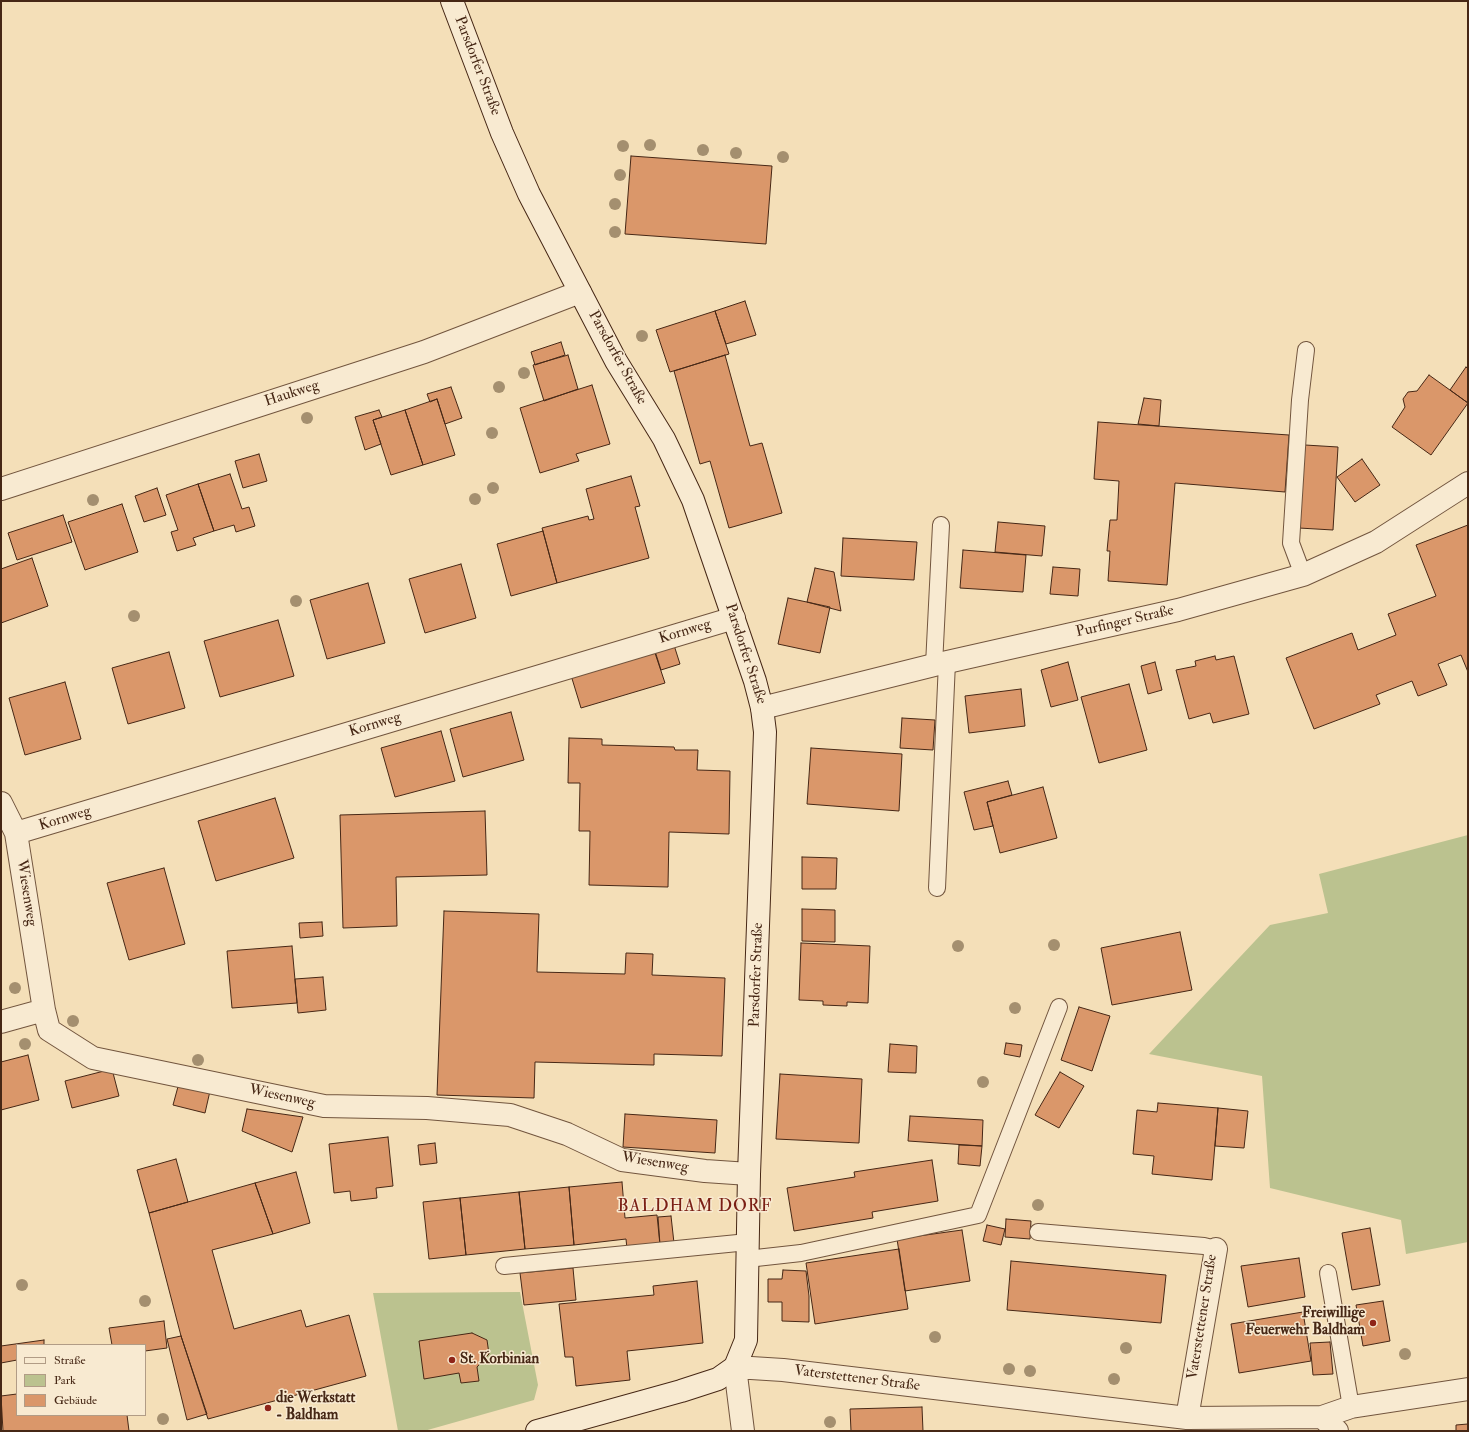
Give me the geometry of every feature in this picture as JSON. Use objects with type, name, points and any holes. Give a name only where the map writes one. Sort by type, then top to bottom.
[{"type":"street","name":"Parsdorfer Straße","points":[[452,1],[502,133],[526,187],[616,362],[664,439],[693,500],[755,681],[762,708],[765,732],[765,754],[749,1174],[746,1340],[735,1367]]},
{"type":"street","name":"Haukweg","points":[[1,489],[424,352],[580,292]]},
{"type":"street","name":"Purfinger Straße","points":[[762,708],[940,663],[1178,610],[1303,575],[1376,542],[1468,483]]},
{"type":"street","name":"Kornweg","points":[[16,833],[734,618]]},
{"type":"street","name":"Wiesenweg","points":[[1,803],[16,833],[44,1010],[49,1030],[93,1058],[324,1106],[427,1108],[510,1115],[567,1134],[622,1160],[705,1171],[749,1174]]},
{"type":"street","points":[[1,1022],[44,1010]]},
{"type":"street","name":"Vaterstettener Straße","points":[[1187,1418],[1216,1249]]},
{"type":"street","points":[[537,1431],[681,1391],[718,1379],[735,1367],[743,1431]]},
{"type":"street","name":"Vaterstettener Straße","points":[[735,1367],[783,1370],[1187,1418],[1216,1424],[1330,1424],[1351,1407],[1468,1389]]},
{"type":"lane","points":[[1303,575],[1291,543],[1300,400],[1306,350]]},
{"type":"lane","points":[[937,888],[941,525]]},
{"type":"lane","points":[[504,1266],[748,1250],[801,1253],[978,1215],[1059,1007]]},
{"type":"lane","name":"Vaterstettener Straße","points":[[1038,1232],[1204,1246],[1216,1249]]},
{"type":"lane","points":[[1328,1274],[1351,1407]]},
{"type":"green space","points":[[1468,835],[1468,1242],[1406,1254],[1401,1220],[1270,1188],[1262,1076],[1149,1054],[1270,925],[1328,913],[1319,874]]},
{"type":"green space","points":[[520,1292],[538,1385],[534,1400],[424,1431],[398,1431],[373,1293]]},
{"type":"building","points":[[631,156],[772,166],[766,244],[625,234]]},
{"type":"building","points":[[745,301],[756,335],[726,344],[715,311]]},
{"type":"building","points":[[715,311],[729,354],[670,372],[656,330]]},
{"type":"building","points":[[561,342],[565,355],[535,365],[531,352]]},
{"type":"building","points":[[568,355],[578,389],[544,401],[533,365]]},
{"type":"building","points":[[725,355],[750,446],[762,443],[782,513],[729,528],[710,461],[700,464],[674,371]]},
{"type":"building","points":[[1466,367],[1468,369],[1468,403],[1450,390]]},
{"type":"building","points":[[1429,375],[1468,403],[1431,455],[1392,427],[1405,407],[1403,399],[1408,392],[1417,391]]},
{"type":"building","points":[[592,385],[610,444],[576,454],[579,461],[540,473],[520,408]]},
{"type":"building","points":[[451,387],[462,418],[445,424],[437,399],[430,402],[427,394]]},
{"type":"building","points":[[1144,398],[1161,400],[1159,426],[1138,424]]},
{"type":"building","points":[[437,399],[455,455],[423,465],[405,410]]},
{"type":"building","points":[[379,410],[382,417],[373,420],[381,444],[365,450],[355,417]]},
{"type":"building","points":[[405,410],[423,465],[391,475],[373,420]]},
{"type":"building","points":[[1098,422],[1289,435],[1285,492],[1175,483],[1167,585],[1108,581],[1110,551],[1107,551],[1110,520],[1117,520],[1119,481],[1094,479]]},
{"type":"building","points":[[1305,445],[1338,447],[1333,530],[1299,528]]},
{"type":"building","points":[[259,454],[267,481],[243,488],[235,461]]},
{"type":"building","points":[[1362,459],[1380,485],[1355,502],[1337,477]]},
{"type":"building","points":[[230,474],[242,509],[249,507],[255,526],[236,532],[234,525],[214,531],[198,484]]},
{"type":"building","points":[[631,476],[640,506],[635,507],[649,558],[557,583],[542,528],[588,516],[589,520],[594,519],[586,489]]},
{"type":"building","points":[[198,484],[214,531],[193,538],[196,545],[177,551],[171,532],[178,530],[166,495]]},
{"type":"building","points":[[157,488],[166,515],[144,522],[135,496]]},
{"type":"building","points":[[122,504],[138,552],[85,570],[68,522]]},
{"type":"building","points":[[63,515],[72,542],[17,560],[8,533]]},
{"type":"building","points":[[998,522],[1045,526],[1042,556],[995,552]]},
{"type":"building","points":[[1468,525],[1468,672],[1461,655],[1438,664],[1447,685],[1418,696],[1412,681],[1376,695],[1380,704],[1314,729],[1286,658],[1352,633],[1358,650],[1396,635],[1388,614],[1436,596],[1416,545]]},
{"type":"building","points":[[543,531],[557,583],[511,596],[497,544]]},
{"type":"building","points":[[843,538],[917,542],[914,580],[841,576]]},
{"type":"building","points":[[963,550],[1026,555],[1023,592],[960,588]]},
{"type":"building","points":[[32,558],[48,606],[1,623],[1,569]]},
{"type":"building","points":[[461,564],[476,618],[425,633],[409,579]]},
{"type":"building","points":[[1053,567],[1080,569],[1078,596],[1050,594]]},
{"type":"building","points":[[815,568],[834,572],[841,611],[807,602]]},
{"type":"building","points":[[368,583],[385,643],[327,659],[310,600]]},
{"type":"building","points":[[788,598],[830,607],[820,653],[778,644]]},
{"type":"building","points":[[278,620],[294,676],[220,697],[204,641]]},
{"type":"building","points":[[673,642],[680,664],[661,670],[654,648]]},
{"type":"building","points":[[653,647],[665,683],[581,708],[570,672]]},
{"type":"building","points":[[169,652],[185,708],[128,724],[112,668]]},
{"type":"building","points":[[1215,656],[1216,660],[1234,656],[1249,714],[1213,723],[1210,713],[1189,719],[1176,670],[1196,666],[1195,661]]},
{"type":"building","points":[[1068,662],[1078,700],[1051,707],[1041,670]]},
{"type":"building","points":[[1155,662],[1162,690],[1148,694],[1141,666]]},
{"type":"building","points":[[65,682],[81,739],[25,755],[9,698]]},
{"type":"building","points":[[1129,684],[1147,750],[1099,763],[1081,697]]},
{"type":"building","points":[[1021,689],[1025,726],[969,733],[965,696]]},
{"type":"building","points":[[511,712],[524,760],[463,777],[450,729]]},
{"type":"building","points":[[902,718],[935,720],[933,750],[900,748]]},
{"type":"building","points":[[441,731],[455,781],[395,797],[381,748]]},
{"type":"building","points":[[569,738],[602,739],[602,745],[674,747],[675,750],[698,750],[697,770],[730,771],[729,834],[669,832],[668,887],[589,885],[590,831],[579,831],[580,783],[568,783]]},
{"type":"building","points":[[811,748],[902,754],[899,811],[807,804]]},
{"type":"building","points":[[1008,781],[1012,795],[987,802],[993,826],[974,830],[964,792]]},
{"type":"building","points":[[1043,787],[1057,838],[1000,853],[987,802]]},
{"type":"building","points":[[275,798],[294,858],[216,881],[198,821]]},
{"type":"building","points":[[485,811],[487,875],[396,877],[397,926],[343,928],[340,815]]},
{"type":"building","points":[[802,857],[837,858],[836,889],[802,889]]},
{"type":"building","points":[[164,868],[185,944],[129,960],[107,883]]},
{"type":"building","points":[[802,909],[835,910],[835,942],[802,941]]},
{"type":"building","points":[[444,911],[539,914],[537,972],[625,974],[626,953],[653,954],[652,975],[725,978],[722,1056],[654,1054],[654,1065],[535,1062],[534,1098],[437,1095]]},
{"type":"building","points":[[322,922],[323,936],[300,938],[299,923]]},
{"type":"building","points":[[1180,932],[1192,990],[1112,1005],[1101,948]]},
{"type":"building","points":[[801,943],[870,946],[868,1003],[847,1002],[847,1006],[823,1005],[823,1001],[799,1000]]},
{"type":"building","points":[[292,946],[297,1003],[232,1008],[227,951]]},
{"type":"building","points":[[323,977],[326,1010],[298,1013],[295,979]]},
{"type":"building","points":[[1079,1007],[1110,1016],[1092,1071],[1061,1060]]},
{"type":"building","points":[[1006,1043],[1022,1045],[1020,1057],[1004,1054]]},
{"type":"building","points":[[890,1044],[917,1046],[916,1073],[888,1072]]},
{"type":"building","points":[[28,1055],[39,1100],[1,1110],[1,1062]]},
{"type":"building","points":[[112,1069],[119,1096],[72,1108],[65,1081]]},
{"type":"building","points":[[1060,1072],[1084,1086],[1059,1128],[1035,1115]]},
{"type":"building","points":[[780,1074],[862,1079],[859,1143],[776,1139]]},
{"type":"building","points":[[179,1083],[210,1091],[205,1113],[173,1105]]},
{"type":"building","points":[[1158,1103],[1218,1108],[1212,1180],[1152,1174],[1154,1156],[1133,1154],[1137,1110],[1157,1112]]},
{"type":"building","points":[[1218,1108],[1248,1111],[1244,1148],[1215,1146]]},
{"type":"building","points":[[247,1109],[303,1117],[292,1152],[242,1131]]},
{"type":"building","points":[[625,1114],[717,1120],[715,1153],[623,1147]]},
{"type":"building","points":[[910,1116],[983,1120],[982,1146],[908,1141]]},
{"type":"building","points":[[388,1137],[393,1186],[376,1188],[377,1198],[351,1201],[350,1191],[334,1193],[329,1144]]},
{"type":"building","points":[[435,1143],[437,1163],[420,1165],[418,1145]]},
{"type":"building","points":[[959,1145],[982,1146],[980,1166],[958,1164]]},
{"type":"building","points":[[176,1159],[188,1202],[149,1213],[137,1170]]},
{"type":"building","points":[[932,1160],[938,1201],[872,1212],[873,1218],[794,1231],[787,1188],[855,1177],[854,1172]]},
{"type":"building","points":[[296,1172],[310,1223],[273,1234],[255,1183]]},
{"type":"building","points":[[622,1182],[625,1218],[657,1215],[660,1245],[627,1249],[626,1239],[574,1245],[569,1187]]},
{"type":"building","points":[[255,1183],[273,1234],[212,1250],[234,1329],[301,1310],[306,1327],[349,1315],[366,1376],[208,1419],[181,1336],[149,1213]]},
{"type":"building","points":[[569,1187],[574,1245],[525,1249],[519,1192]]},
{"type":"building","points":[[519,1192],[525,1249],[466,1255],[460,1198]]},
{"type":"building","points":[[460,1198],[466,1255],[429,1259],[423,1202]]},
{"type":"building","points":[[671,1216],[674,1243],[660,1245],[658,1217]]},
{"type":"building","points":[[1006,1219],[1031,1221],[1030,1239],[1005,1237]]},
{"type":"building","points":[[987,1225],[1005,1229],[1001,1245],[983,1241]]},
{"type":"building","points":[[1370,1228],[1380,1285],[1352,1290],[1342,1233]]},
{"type":"building","points":[[962,1230],[970,1281],[905,1291],[897,1239]]},
{"type":"building","points":[[899,1249],[908,1309],[815,1324],[806,1263]]},
{"type":"building","points":[[1299,1258],[1305,1297],[1248,1307],[1241,1266]]},
{"type":"building","points":[[1011,1261],[1166,1275],[1161,1323],[1007,1310]]},
{"type":"building","points":[[573,1268],[576,1300],[524,1305],[520,1273]]},
{"type":"building","points":[[783,1270],[806,1271],[809,1296],[809,1322],[782,1321],[782,1302],[768,1302],[768,1279],[782,1279]]},
{"type":"building","points":[[697,1281],[703,1343],[627,1351],[630,1380],[576,1386],[573,1357],[565,1357],[559,1304],[654,1295],[653,1286]]},
{"type":"building","name":"Freiwillige Feuerwehr Baldham","points":[[1383,1301],[1390,1341],[1363,1346],[1356,1305]]},
{"type":"building","points":[[1303,1312],[1311,1361],[1239,1373],[1231,1324]]},
{"type":"building","points":[[164,1321],[167,1348],[146,1351],[146,1344],[112,1344],[109,1328]]},
{"type":"building","name":"St. Korbinian","points":[[472,1333],[487,1340],[489,1354],[477,1367],[479,1381],[461,1383],[459,1373],[424,1379],[419,1341]]},
{"type":"building","points":[[181,1336],[207,1414],[187,1420],[167,1339]]},
{"type":"building","points":[[44,1340],[44,1344],[16,1344],[16,1360],[1,1363],[1,1346]]},
{"type":"building","points":[[1330,1342],[1333,1374],[1313,1375],[1310,1343]]},
{"type":"building","points":[[16,1394],[16,1416],[127,1416],[129,1431],[3,1431],[1,1396]]},
{"type":"building","points":[[922,1407],[923,1431],[851,1431],[850,1409]]},
{"type":"building","points":[[1468,1424],[1468,1431],[1456,1431],[1456,1425]]},
{"type":"place","name":"Freiwillige Feuerwehr Baldham","points":[[1373,1323]]},
{"type":"place","name":"St. Korbinian","points":[[452,1360]]},
{"type":"place","name":"die Werkstatt - Baldham","points":[[268,1408]]},
{"type":"district","name":"BALDHAM DORF","points":[[695,1207]]}]
